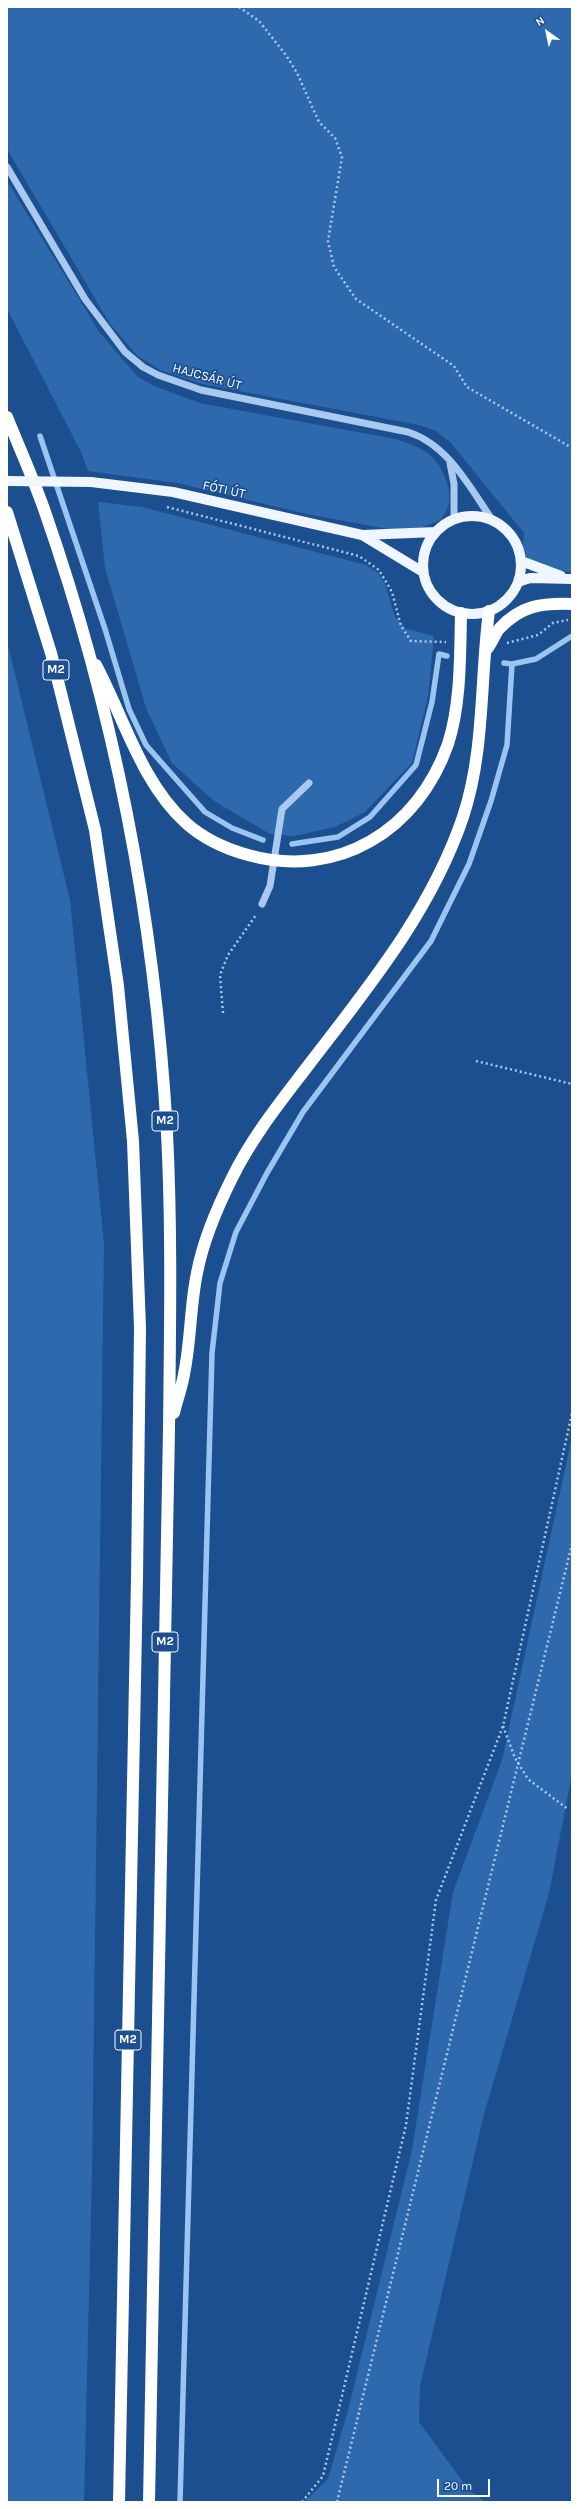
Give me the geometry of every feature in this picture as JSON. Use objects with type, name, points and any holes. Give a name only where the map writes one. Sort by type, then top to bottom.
[{"type":"highway","name":"M2","points":[[7,417],[44,508],[87,646],[127,814],[153,976],[166,1133],[170,1278],[170,1429],[149,2502]]},
{"type":"highway","name":"M2","points":[[7,512],[51,653],[95,830],[118,986],[133,1141],[140,1328],[119,2502]]},
{"type":"highway","points":[[488,648],[498,630],[527,608],[542,604],[572,604]]},
{"type":"highway","points":[[170,1429],[184,1374],[197,1272],[213,1223],[232,1178],[246,1153],[284,1097],[400,944],[437,882],[451,848],[471,788],[479,736],[488,648],[489,611]]},
{"type":"highway","points":[[87,646],[116,704],[133,747],[166,800],[186,824],[215,843],[232,851],[290,862],[320,860],[366,844],[395,825],[411,809],[430,782],[448,743],[455,712],[461,613]]},
{"type":"main road","name":"FÓTI ÚT","points":[[7,481],[91,482],[173,492],[362,535],[423,572]]},
{"type":"main road","points":[[477,516],[493,521],[503,527],[516,542],[521,561],[518,582],[512,594],[502,604],[489,611],[475,614],[461,613],[445,607],[433,595],[423,572],[428,542],[436,532],[454,520],[477,516]]},
{"type":"main road","points":[[362,535],[436,532]]},
{"type":"main road","points":[[521,561],[570,579]]},
{"type":"main road","points":[[518,582],[530,578],[570,579]]},
{"type":"street","name":"HAJCSÁR ÚT","points":[[7,167],[85,299],[125,352],[143,367],[165,378],[201,390],[408,432],[428,440],[450,461],[493,521]]},
{"type":"street","points":[[450,461],[454,484],[454,520]]},
{"type":"street","points":[[262,904],[270,886],[282,809],[310,783]]},
{"type":"path","points":[[239,7],[259,21],[286,55],[298,73],[319,122],[335,138],[342,157],[328,241],[334,267],[356,299],[454,366],[467,387],[572,448]]},
{"type":"path","points":[[159,505],[360,556],[379,570],[392,592],[401,626],[411,641],[460,643]]},
{"type":"path","points":[[488,648],[516,642],[538,635],[554,623],[572,620]]},
{"type":"path","points":[[223,1013],[220,975],[228,955],[262,904]]},
{"type":"path","points":[[476,1061],[572,1084]]},
{"type":"path","points":[[302,2502],[323,2476],[404,2133],[436,1900],[503,1726],[572,1413]]},
{"type":"path","points":[[337,2502],[572,1544]]},
{"type":"path","points":[[503,1726],[519,1765],[528,1779],[568,1809]]},
{"type":"shaded area","points":[[7,7],[572,7],[572,572],[538,569],[521,561],[524,533],[451,443],[436,431],[419,425],[202,384],[160,370],[138,356],[110,324],[7,149]]},
{"type":"shaded area","points":[[7,181],[100,333],[138,377],[154,386],[200,403],[395,439],[419,448],[435,461],[446,480],[449,501],[448,507],[441,520],[420,528],[393,530],[307,514],[177,483],[88,471],[81,452],[7,309]]},
{"type":"shaded area","points":[[98,502],[142,507],[366,565],[378,573],[385,584],[395,617],[407,629],[434,636],[428,696],[412,763],[365,812],[335,827],[294,836],[270,834],[214,801],[172,763],[146,708],[105,568]]},
{"type":"shaded area","points":[[7,641],[70,900],[104,1243],[92,2173],[84,2502],[7,2502]]},
{"type":"shaded area","points":[[572,1437],[572,1774],[549,1893],[484,2114],[420,2386],[419,2422],[469,2490],[486,2502],[304,2502],[328,2479],[347,2414],[412,2150],[453,1892],[502,1760]]},
{"type":"waterway","points":[[40,436],[105,629],[129,709],[146,745],[205,812],[232,828],[263,840]]},
{"type":"waterway","points":[[180,2502],[212,1353],[220,1283],[236,1232],[267,1173],[303,1112],[431,941],[469,864],[491,801],[507,745],[512,664],[536,659],[572,636]]},
{"type":"waterway","points":[[292,844],[338,837],[370,817],[416,765],[432,702],[439,654],[447,656]]},
{"type":"waterway","points":[[504,663],[512,664]]}]
